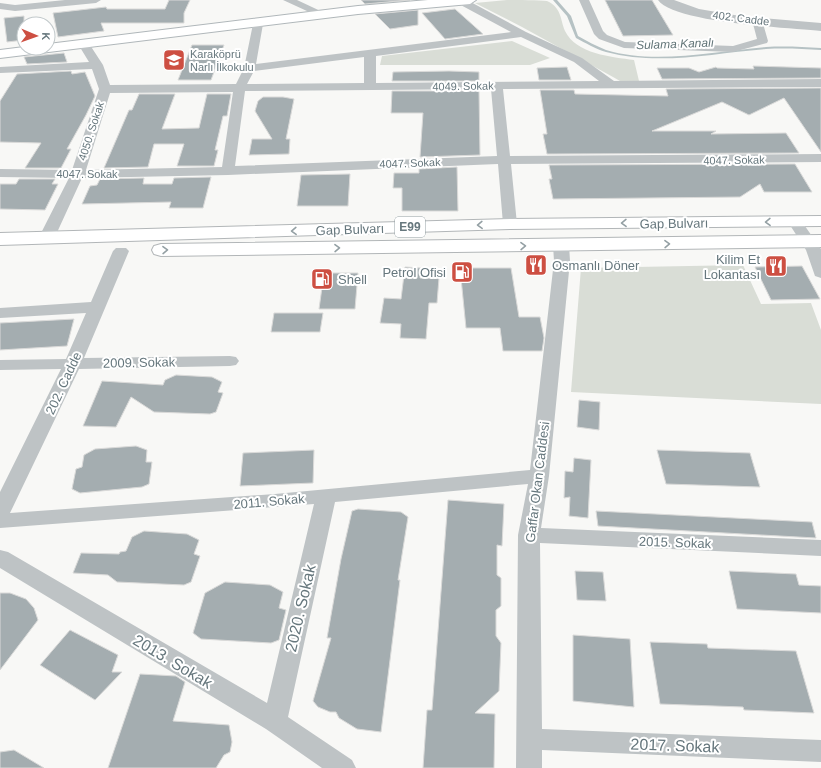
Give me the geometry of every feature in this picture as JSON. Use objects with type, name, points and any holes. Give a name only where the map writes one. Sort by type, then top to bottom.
[{"type":"main road","points":[[1,52],[258,24],[319,12],[402,0]]},
{"type":"main road","points":[[56,41],[319,12],[466,0]]},
{"type":"main road","points":[[1,52],[16,47]]},
{"type":"main road","name":"Gap Bulvarı","points":[[0,239],[46,239],[510,224],[821,221]]},
{"type":"main road","name":"Gap Bulvarı","points":[[0,254],[815,241]]},
{"type":"street","points":[[0,6],[15,8],[96,0]]},
{"type":"street","points":[[288,0],[319,12]]},
{"type":"street","points":[[466,0],[522,34],[578,60],[610,84]]},
{"type":"street","points":[[584,0],[598,32],[603,37],[632,47],[733,48],[752,45],[763,41],[757,20]]},
{"type":"street","name":"402. Cadde","points":[[664,0],[674,7],[692,11],[821,27]]},
{"type":"street","points":[[228,171],[239,88],[250,68],[258,24]]},
{"type":"street","points":[[250,68],[522,34]]},
{"type":"street","name":"4050. Sokak","points":[[46,239],[77,175],[105,88],[97,65],[84,44]]},
{"type":"street","points":[[0,67],[1,52]]},
{"type":"street","points":[[370,53],[370,87]]},
{"type":"street","points":[[0,70],[97,65]]},
{"type":"street","name":"4049. Sokak","points":[[105,88],[821,83]]},
{"type":"street","points":[[497,85],[510,224]]},
{"type":"street","name":"4047. Sokak","points":[[0,173],[77,175],[228,171],[265,168],[504,160],[746,161],[821,158]]},
{"type":"street","points":[[795,222],[815,241],[814,250],[821,273]]},
{"type":"street","name":"Gaffar Okan Caddesi","points":[[529,768],[529,535],[538,476],[562,261],[561,245]]},
{"type":"street","name":"202. Cadde","points":[[0,513],[73,363],[121,251]]},
{"type":"street","points":[[0,312],[97,307]]},
{"type":"street","name":"2009. Sokak","points":[[0,365],[230,361]]},
{"type":"street","name":"2011. Sokak","points":[[0,521],[326,496],[538,476]]},
{"type":"street","name":"2020. Sokak","points":[[275,720],[326,496]]},
{"type":"street","name":"2015. Sokak","points":[[529,535],[821,548]]},
{"type":"street","name":"2013. Sokak","points":[[0,558],[275,720],[343,768]]},
{"type":"street","name":"2017. Sokak","points":[[529,739],[821,751]]},
{"type":"shaded area","points":[[507,0],[547,1],[552,4],[558,10],[565,31],[570,39],[577,45],[595,53],[634,60],[639,81],[620,81],[475,3]]},
{"type":"shaded area","points":[[512,41],[550,58],[530,65],[380,65],[382,56]]},
{"type":"shaded area","points":[[743,265],[761,304],[811,303],[821,330],[821,404],[571,392],[581,268]]},
{"type":"building","points":[[169,0],[190,0],[184,13],[184,23],[101,23],[104,31],[58,37],[56,16],[54,16],[53,13],[106,7],[107,9],[165,9]]},
{"type":"building","points":[[361,0],[410,0],[365,4]]},
{"type":"building","points":[[605,0],[652,0],[673,35],[623,36]]},
{"type":"building","points":[[455,9],[483,34],[445,39],[422,13]]},
{"type":"building","points":[[418,10],[418,25],[390,29],[375,14]]},
{"type":"building","points":[[16,17],[16,41],[7,42],[4,18]]},
{"type":"building","points":[[192,45],[224,45],[211,80],[178,80]]},
{"type":"building","points":[[64,53],[67,62],[27,64],[24,57],[56,56],[56,54]]},
{"type":"building","points":[[753,66],[821,68],[821,78],[662,79],[657,68],[689,68],[699,72],[716,67],[754,69]]},
{"type":"building","points":[[567,67],[571,80],[539,80],[537,68]]},
{"type":"building","points":[[71,71],[72,74],[85,72],[95,96],[67,149],[71,149],[61,168],[25,168],[41,143],[0,142],[0,101],[17,74]]},
{"type":"building","points":[[393,72],[479,72],[479,81],[392,81]]},
{"type":"building","points":[[821,88],[821,152],[784,98],[749,115],[722,102],[652,131],[716,131],[711,134],[786,133],[799,153],[547,154],[543,134],[547,134],[540,90],[574,90],[575,94],[668,96],[666,89]]},
{"type":"building","points":[[392,91],[479,91],[480,155],[420,157],[423,113],[391,113]]},
{"type":"building","points":[[139,94],[175,94],[162,129],[199,128],[207,94],[231,94],[227,116],[223,116],[215,150],[218,150],[214,166],[177,166],[184,144],[154,144],[148,167],[104,168],[129,110],[132,110]]},
{"type":"building","points":[[263,97],[283,97],[294,99],[286,139],[290,139],[289,154],[249,155],[252,139],[272,139],[255,111],[258,101]]},
{"type":"building","points":[[795,164],[812,192],[764,192],[760,184],[740,197],[553,199],[549,179],[552,179],[549,165]]},
{"type":"building","points":[[457,167],[458,211],[402,211],[402,188],[393,188],[394,173],[419,173],[419,169]]},
{"type":"building","points":[[350,174],[348,206],[297,206],[301,175]]},
{"type":"building","points":[[211,177],[203,208],[169,208],[171,202],[82,204],[90,186],[97,185],[100,179],[144,178],[143,184],[172,184],[174,178]]},
{"type":"building","points":[[19,179],[55,179],[52,184],[58,184],[45,210],[0,209],[0,184],[16,184]]},
{"type":"building","points":[[802,266],[820,299],[771,300],[755,267]]},
{"type":"building","points":[[405,267],[421,268],[420,278],[439,278],[437,303],[429,303],[426,339],[400,338],[401,324],[380,323],[384,298],[401,299]]},
{"type":"building","points":[[460,268],[511,268],[519,317],[540,317],[544,338],[542,351],[503,351],[500,328],[466,328]]},
{"type":"building","points":[[324,273],[358,273],[355,309],[319,309]]},
{"type":"building","points":[[274,313],[323,313],[320,332],[271,332]]},
{"type":"building","points":[[74,319],[67,346],[0,350],[0,323]]},
{"type":"building","points":[[176,375],[212,377],[222,382],[218,392],[223,393],[216,412],[210,414],[154,412],[131,397],[116,427],[83,426],[102,381],[163,385],[165,380]]},
{"type":"building","points":[[579,400],[600,402],[599,430],[577,427]]},
{"type":"building","points":[[136,446],[147,450],[146,462],[152,462],[149,484],[142,487],[80,493],[72,489],[76,469],[82,467],[84,455],[95,449]]},
{"type":"building","points":[[314,450],[313,483],[240,486],[243,453]]},
{"type":"building","points":[[657,450],[750,453],[760,487],[666,484]]},
{"type":"building","points":[[574,458],[591,460],[588,518],[569,516],[570,497],[564,498],[565,471],[573,472]]},
{"type":"building","points":[[448,500],[504,504],[502,546],[497,545],[497,575],[501,578],[501,606],[496,610],[496,636],[501,643],[499,691],[475,713],[495,714],[494,768],[423,768],[427,710],[432,710]]},
{"type":"building","points":[[358,509],[401,512],[408,517],[398,580],[400,580],[381,732],[357,729],[339,718],[336,712],[330,712],[318,707],[313,701],[331,638],[327,638],[341,559],[352,511]]},
{"type":"building","points":[[596,511],[812,522],[816,538],[598,526]]},
{"type":"building","points":[[144,531],[187,534],[199,540],[194,554],[200,556],[191,582],[184,585],[117,582],[108,575],[73,573],[81,553],[119,554],[120,552],[126,551],[132,537]]},
{"type":"building","points":[[575,571],[603,572],[606,601],[577,600]]},
{"type":"building","points":[[729,571],[796,574],[799,585],[821,586],[821,613],[737,609]]},
{"type":"building","points":[[225,582],[270,585],[283,592],[279,608],[286,610],[279,640],[271,643],[201,639],[193,633],[205,593]]},
{"type":"building","points":[[0,593],[10,593],[26,599],[34,608],[38,620],[0,670]]},
{"type":"building","points":[[70,630],[118,655],[112,672],[122,672],[95,700],[40,665]]},
{"type":"building","points":[[573,635],[630,639],[634,707],[573,701]]},
{"type":"building","points":[[650,642],[707,644],[708,648],[796,651],[814,713],[744,710],[743,707],[660,704]]},
{"type":"building","points":[[140,674],[176,676],[185,682],[173,721],[229,725],[232,742],[230,752],[224,755],[216,768],[108,768]]},
{"type":"building","points":[[14,750],[44,768],[0,768],[0,752]]},
{"type":"waterway","name":"Sulama Kanalı","points":[[555,0],[569,16],[577,37],[603,50],[633,56],[660,58],[687,57],[768,48],[795,47],[821,49]]},
{"type":"place","name":"Karaköprü Narlı İlkokulu","points":[[174,60]]},
{"type":"place","name":"Osmanlı Döner","points":[[536,265]]},
{"type":"place","name":"Kilim Et Lokantası","points":[[776,266]]},
{"type":"place","name":"Petrol Ofisi","points":[[462,272]]},
{"type":"place","name":"Shell","points":[[322,279]]}]
